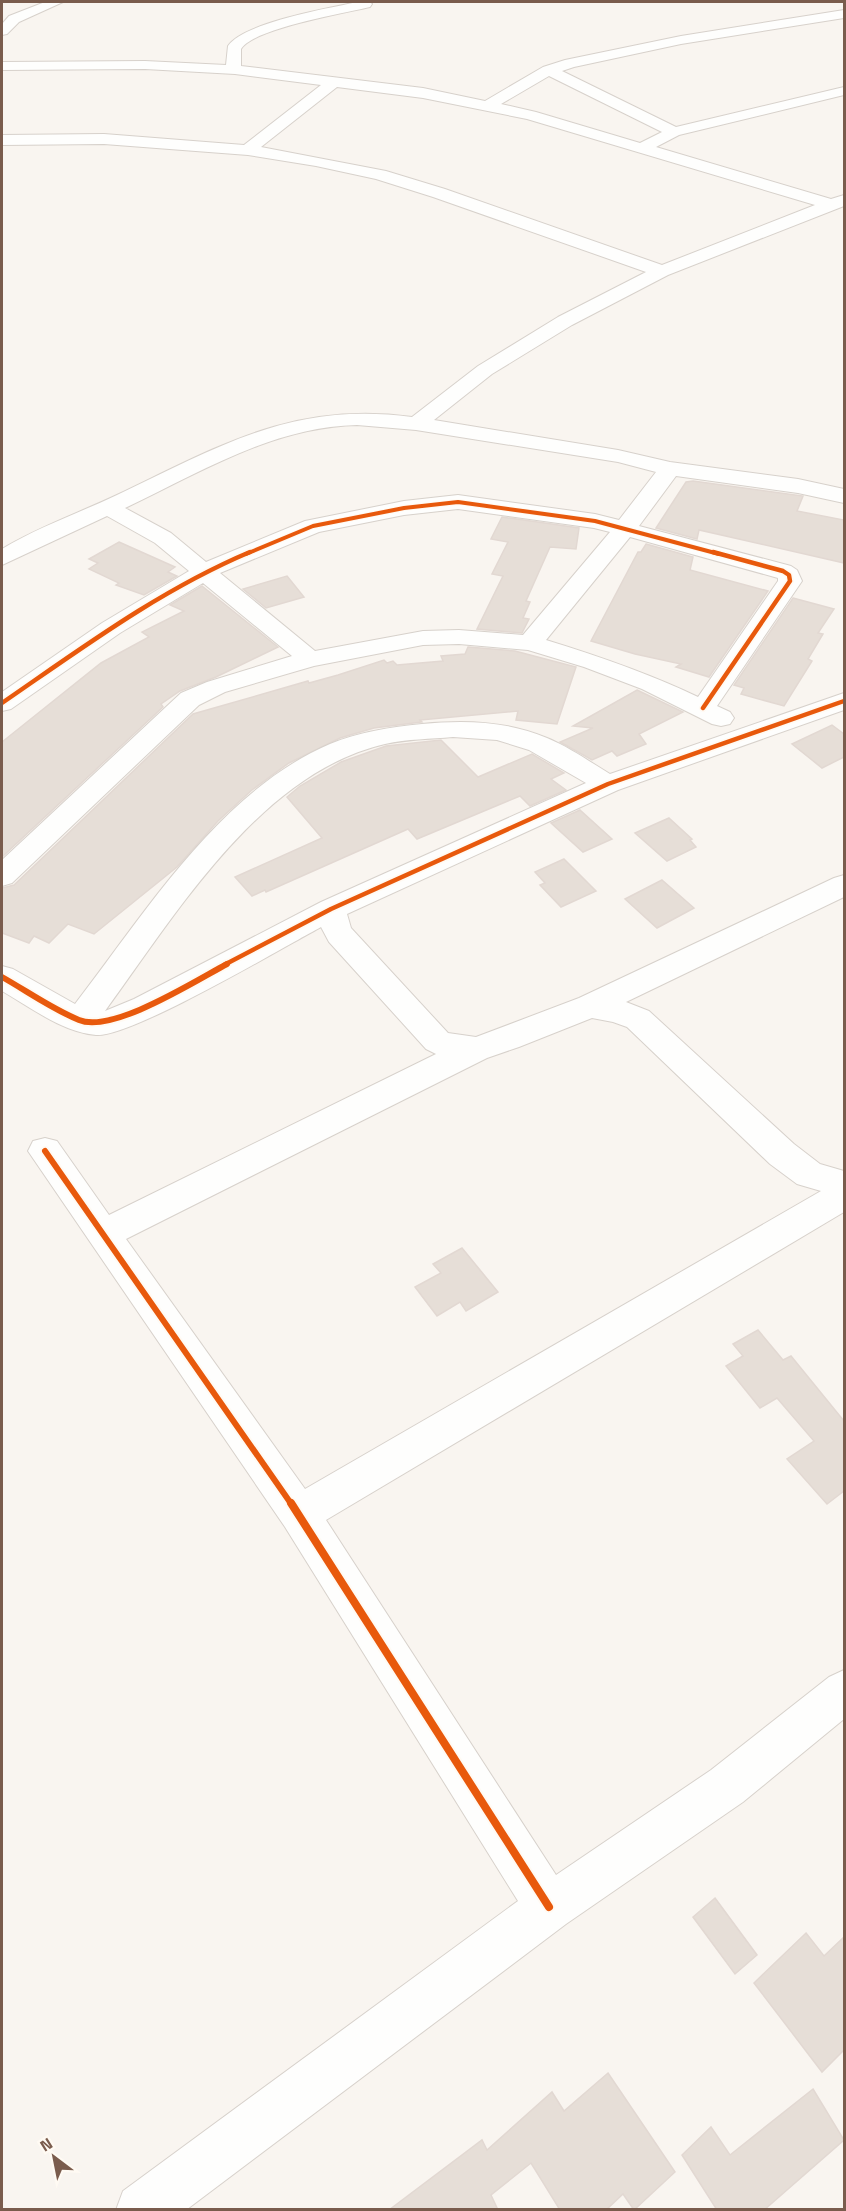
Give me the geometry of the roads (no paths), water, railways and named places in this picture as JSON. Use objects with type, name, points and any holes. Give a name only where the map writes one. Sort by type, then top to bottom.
[{"type":"street","points":[[2,31],[14,19],[56,2]]},
{"type":"street","points":[[235,70],[232,54],[241,39],[258,31],[367,2]]},
{"type":"street","points":[[817,2],[842,16]]},
{"type":"street","points":[[489,105],[548,70],[570,63],[681,40],[842,16]]},
{"type":"street","points":[[2,66],[145,65],[235,70],[423,93],[489,105],[830,205],[844,222]]},
{"type":"street","points":[[548,70],[674,132]]},
{"type":"street","points":[[249,150],[334,82]]},
{"type":"street","points":[[642,148],[674,132],[844,91]]},
{"type":"street","points":[[2,140],[104,139],[249,150],[316,161],[380,175],[439,193],[525,225],[662,270]]},
{"type":"street","points":[[416,424],[456,391],[565,321],[662,270],[830,205]]},
{"type":"street","points":[[2,558],[35,539],[108,508],[233,446],[271,434],[346,419],[376,419],[416,424],[618,456],[670,469],[798,486],[844,496]]},
{"type":"street","points":[[530,643],[626,527],[670,469]]},
{"type":"street","points":[[2,703],[111,628],[205,571],[281,537],[344,519],[435,504],[484,504],[595,520],[626,527],[783,571],[789,575],[790,581],[704,708]]},
{"type":"street","points":[[108,508],[163,538],[310,659]]},
{"type":"street","points":[[2,876],[190,699],[216,687],[310,659],[423,638],[459,637],[530,643],[621,673],[704,708],[744,736]]},
{"type":"street","points":[[2,977],[80,1021],[98,1024],[109,1022],[145,1007],[331,909],[608,784],[844,701]]},
{"type":"street","points":[[80,1021],[208,850],[278,786],[308,766],[340,750],[383,736],[453,729],[499,732],[538,744],[608,784]]},
{"type":"street","points":[[103,1234],[476,1049],[508,1040],[590,1006],[844,885]]},
{"type":"street","points":[[331,909],[340,935],[437,1041],[448,1046],[476,1049]]},
{"type":"street","points":[[590,1006],[618,1011],[638,1019],[782,1154],[809,1174],[844,1185]]},
{"type":"street","points":[[45,1150],[299,1514],[549,1906]]},
{"type":"street","points":[[299,1514],[844,1195]]},
{"type":"street","points":[[142,2210],[549,1906],[727,1786],[844,1692]]}]
